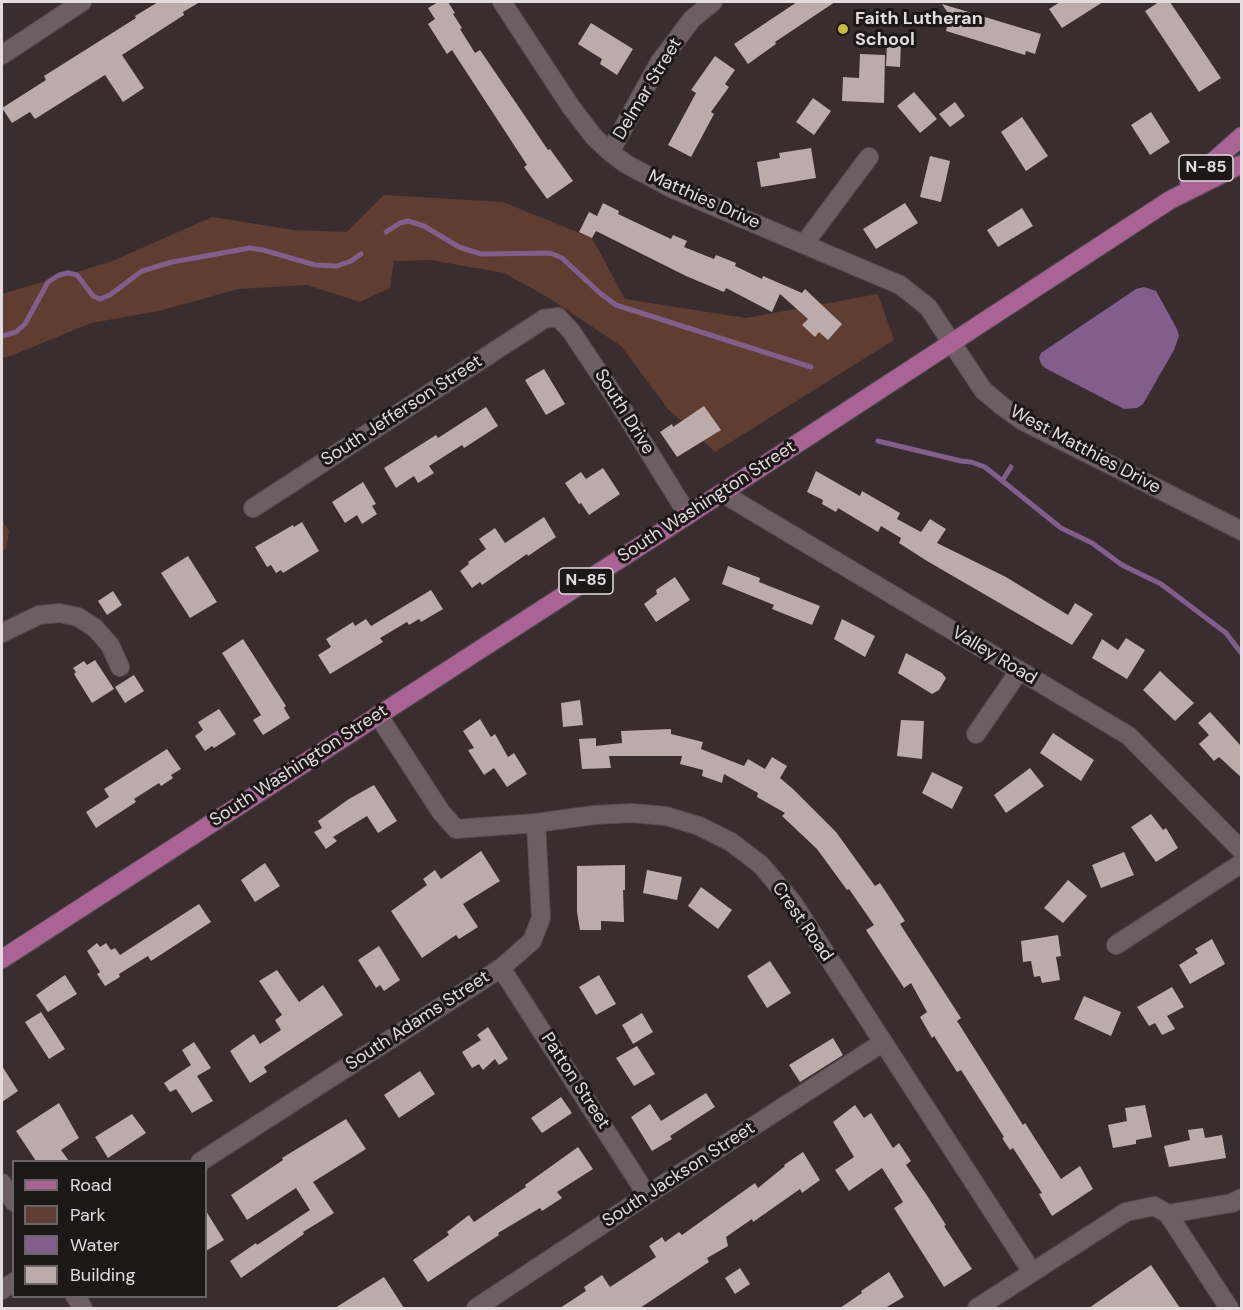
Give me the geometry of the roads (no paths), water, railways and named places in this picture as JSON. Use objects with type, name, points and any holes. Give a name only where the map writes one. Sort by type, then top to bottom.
[{"type":"main road","name":"South Washington Street","points":[[1170,200],[1242,136]]},
{"type":"main road","name":"South Washington Street","points":[[2,959],[1170,200],[1242,164]]},
{"type":"street","points":[[2,55],[82,2]]},
{"type":"street","name":"Matthies Drive","points":[[502,2],[571,107],[594,137],[610,152],[626,164],[673,189],[900,285],[928,307],[953,342]]},
{"type":"street","name":"Delmar Street","points":[[610,152],[659,63],[692,19],[713,2]]},
{"type":"street","points":[[804,244],[868,157]]},
{"type":"street","name":"South Drive","points":[[553,318],[558,317],[571,331],[688,515]]},
{"type":"street","name":"South Jefferson Street","points":[[253,508],[544,319],[553,318]]},
{"type":"street","name":"West Matthies Drive","points":[[953,342],[983,390],[1023,421],[1242,531]]},
{"type":"street","name":"Valley Road","points":[[722,493],[1129,736],[1242,851]]},
{"type":"street","points":[[2,633],[39,615],[60,613],[78,617],[95,628],[110,645],[120,667]]},
{"type":"street","points":[[976,734],[1019,671]]},
{"type":"street","name":"Crest Road","points":[[378,715],[441,812],[456,829],[536,823],[594,815],[632,813],[666,816],[699,826],[731,842],[761,865],[793,903],[1032,1272]]},
{"type":"street","name":"South Adams Street","points":[[202,1160],[501,968],[532,941],[541,918],[536,823]]},
{"type":"street","points":[[1116,945],[1242,863]]},
{"type":"street","name":"Patton Street","points":[[501,968],[647,1195]]},
{"type":"street","name":"South Jackson Street","points":[[477,1308],[882,1043]]},
{"type":"street","points":[[2,1183],[12,1199]]},
{"type":"street","points":[[1168,1214],[1232,1203],[1242,1198]]},
{"type":"street","points":[[977,1308],[1126,1212],[1154,1206],[1168,1214],[1228,1308]]},
{"type":"water","points":[[1144,287],[1156,291],[1179,336],[1174,350],[1143,404],[1137,408],[1124,409],[1041,364],[1039,358],[1041,353],[1136,289]]},
{"type":"waterway","points":[[386,232],[408,221],[424,226],[459,247],[481,254],[550,253],[562,258],[616,305],[811,367]]},
{"type":"waterway","points":[[2,336],[16,332],[25,324],[48,282],[59,275],[68,273],[77,275],[93,296],[100,299],[110,295],[142,271],[172,262],[250,248],[315,265],[337,266],[361,254]]},
{"type":"waterway","points":[[878,441],[985,467],[1061,528],[1092,543],[1122,565],[1161,584],[1226,633],[1242,654]]},
{"type":"waterway","points":[[1002,481],[1011,467]]},
{"type":"place","name":"Faith Lutheran School","points":[[843,29]]}]
